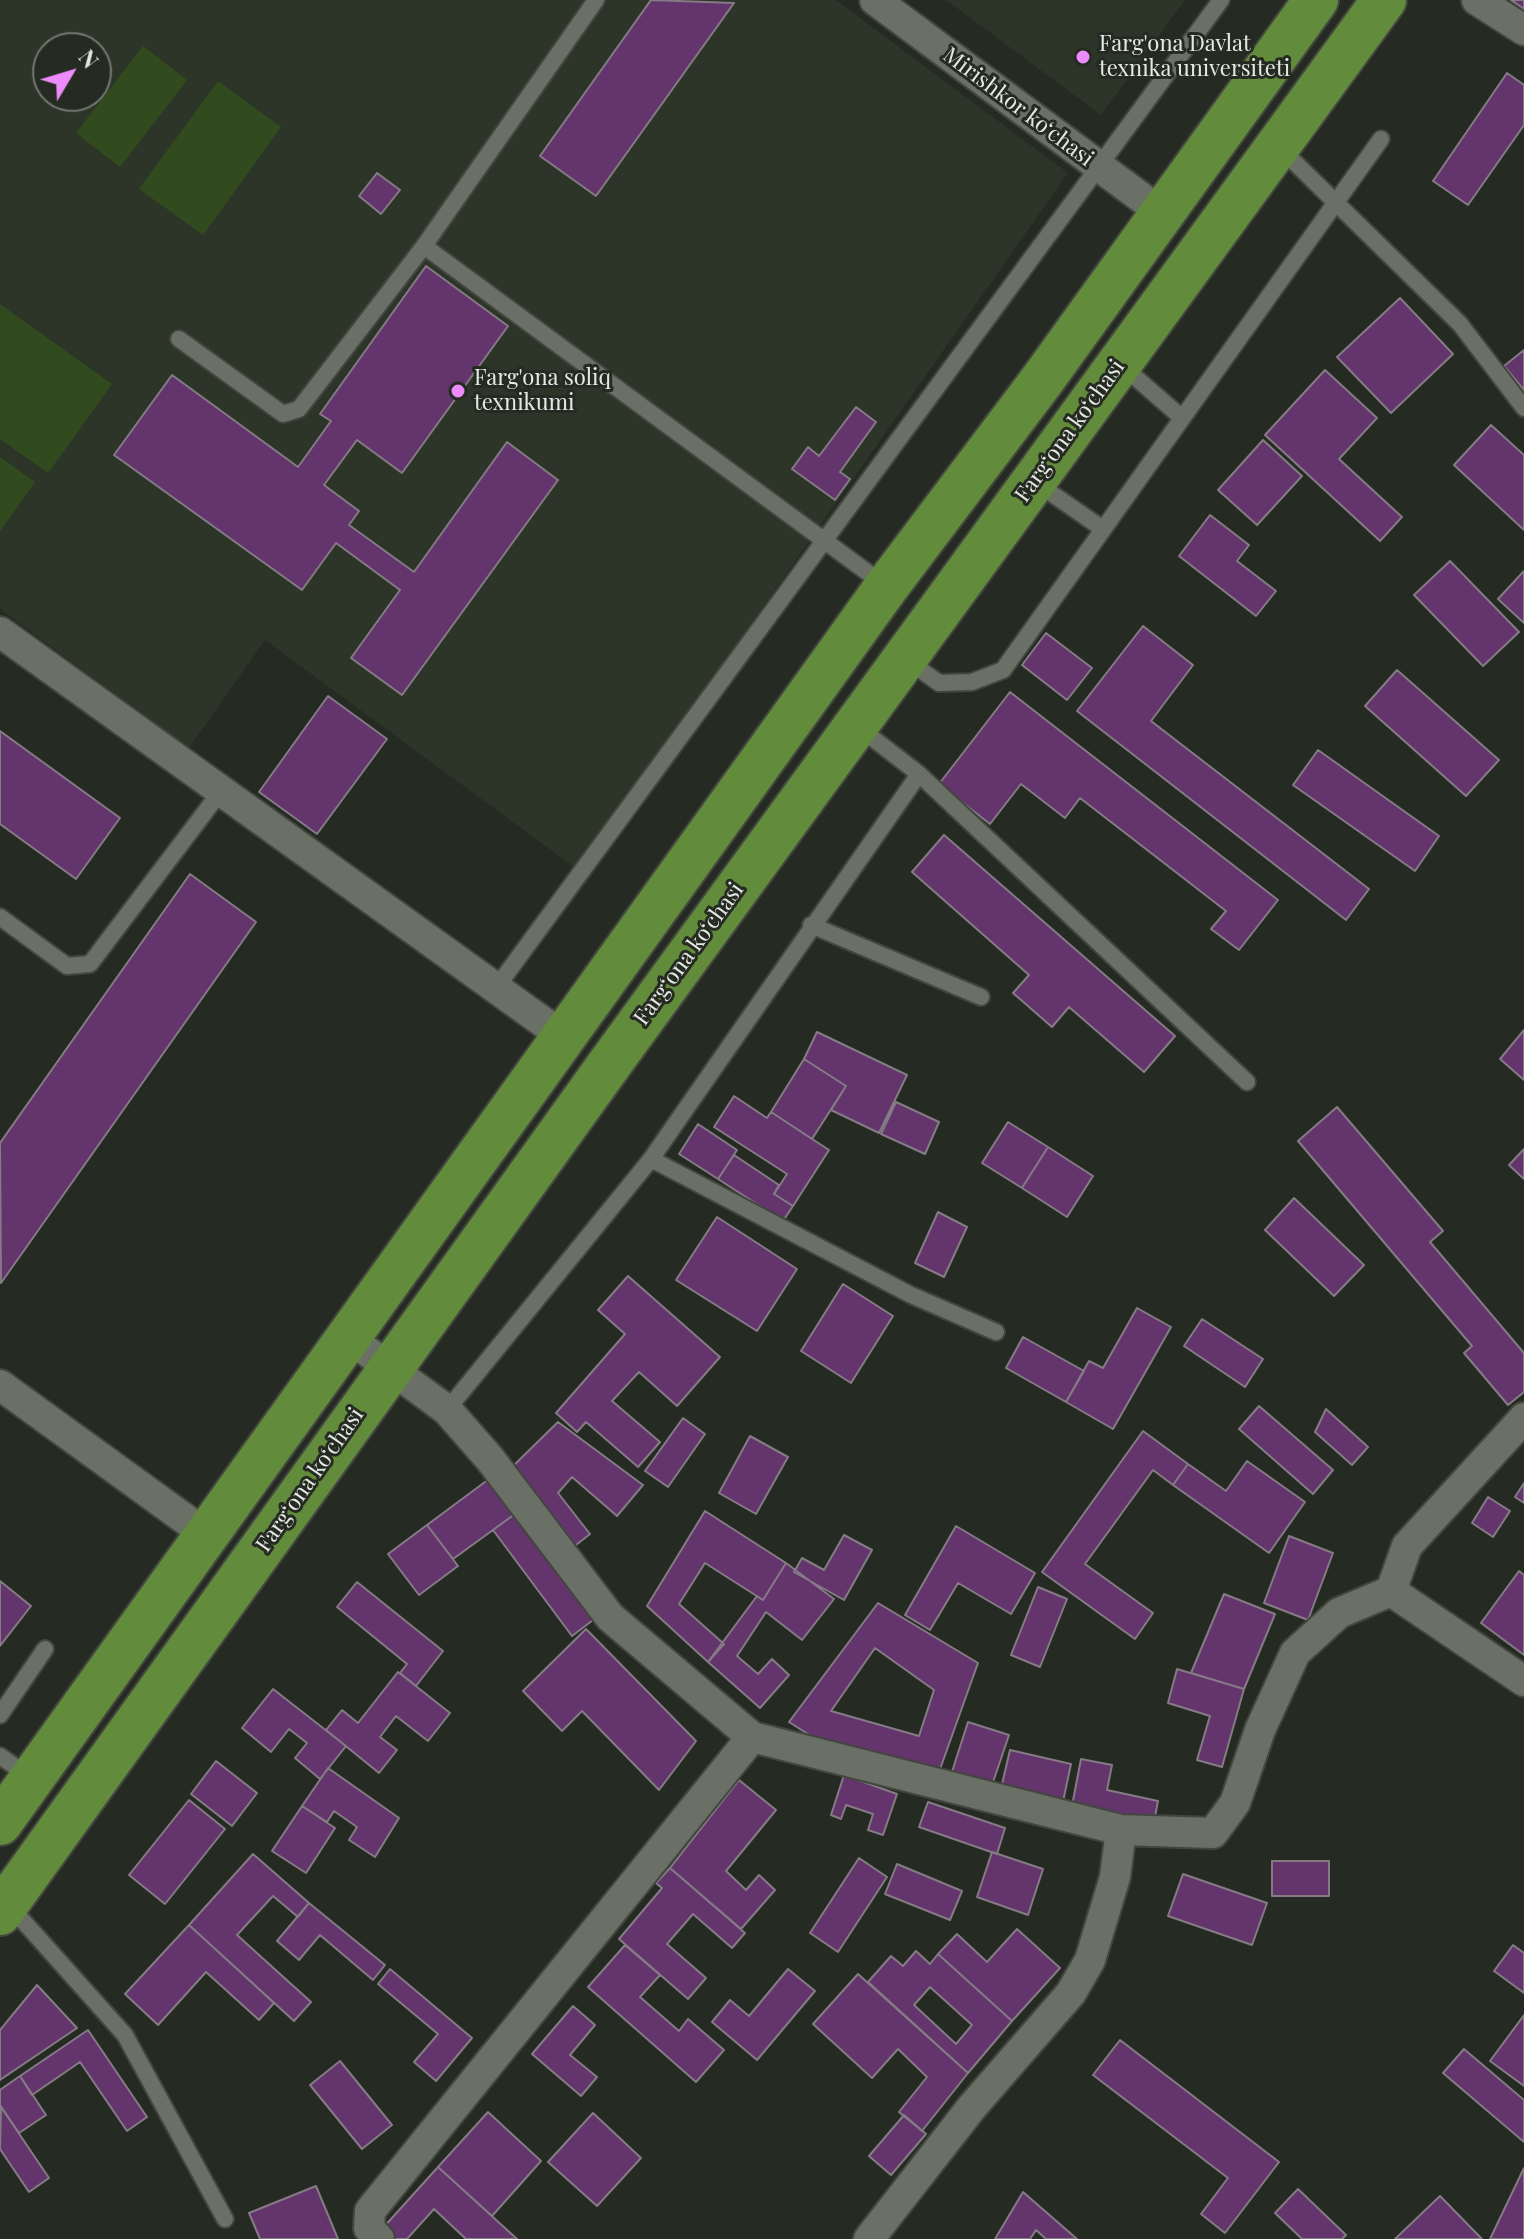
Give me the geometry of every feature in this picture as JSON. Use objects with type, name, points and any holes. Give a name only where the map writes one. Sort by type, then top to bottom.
[{"type":"main road","points":[[0,1823],[16,1767],[207,1535],[887,586],[1043,379],[1316,0]]},
{"type":"main road","name":"Fargʻona koʻchasi","points":[[4,1908],[390,1369],[1384,0]]},
{"type":"main road","points":[[1043,379],[1086,410]]},
{"type":"street","name":"Mirishkor koʻchasi","points":[[875,0],[1162,213]]},
{"type":"street","points":[[1477,0],[1524,30]]},
{"type":"street","points":[[0,632],[564,1037]]},
{"type":"street","points":[[349,1338],[447,1410],[490,1459],[610,1617],[752,1737],[1121,1830],[1213,1833],[1235,1803],[1260,1730],[1295,1653],[1339,1613],[1391,1591],[1407,1546],[1524,1418]]},
{"type":"street","points":[[0,1386],[207,1535]]},
{"type":"street","points":[[1391,1591],[1524,1681]]},
{"type":"street","points":[[379,2239],[369,2228],[370,2211],[752,1737]]},
{"type":"street","points":[[869,2239],[972,2107],[1071,1993],[1090,1960],[1115,1877],[1121,1830]]},
{"type":"lane","points":[[179,339],[283,414],[299,409],[424,246],[596,0]]},
{"type":"lane","points":[[496,988],[1221,0]]},
{"type":"lane","points":[[905,658],[939,683],[972,682],[1003,670],[1381,139]]},
{"type":"lane","points":[[1278,146],[1460,324],[1524,408]]},
{"type":"lane","points":[[424,246],[887,586]]},
{"type":"lane","points":[[1119,363],[1181,417]]},
{"type":"lane","points":[[1034,481],[1103,529]]},
{"type":"lane","points":[[856,726],[919,774],[1247,1082]]},
{"type":"lane","points":[[447,1410],[651,1159],[919,774]]},
{"type":"lane","points":[[0,917],[67,966],[90,964],[221,791]]},
{"type":"lane","points":[[811,925],[981,997]]},
{"type":"lane","points":[[651,1159],[911,1295],[996,1332]]},
{"type":"lane","points":[[0,1715],[45,1649]]},
{"type":"lane","points":[[4,1908],[125,2035],[225,2219]]},
{"type":"shaded area","name":"Farg'ona soliq texnikumi","points":[[0,0],[836,0],[1068,173],[578,870],[265,640],[189,748],[0,609]]},
{"type":"shaded area","name":"Farg'ona Davlat texnika universiteti","points":[[946,0],[1185,0],[1101,115]]},
{"type":"green space","points":[[143,46],[187,80],[120,167],[76,133],[92,112],[112,112],[112,86]]},
{"type":"green space","points":[[218,81],[281,127],[203,235],[139,189]]},
{"type":"green space","points":[[0,304],[112,384],[48,473],[0,439]]},
{"type":"green space","points":[[0,457],[35,482],[0,531]]},
{"type":"building","points":[[651,0],[734,3],[596,196],[540,156]]},
{"type":"building","points":[[1511,0],[1524,0],[1524,9]]},
{"type":"building","points":[[1507,73],[1524,85],[1524,125],[1468,205],[1433,181]]},
{"type":"building","points":[[377,173],[400,190],[381,214],[359,196]]},
{"type":"building","points":[[426,266],[508,326],[402,473],[357,440],[324,485],[359,511],[349,525],[414,572],[507,442],[558,480],[402,695],[351,658],[400,590],[336,543],[302,590],[114,455],[172,375],[298,467],[331,421],[320,414]]},
{"type":"building","points":[[1400,298],[1453,354],[1391,413],[1337,357]]},
{"type":"building","points":[[1524,350],[1524,390],[1504,366]]},
{"type":"building","points":[[1325,370],[1377,418],[1339,459],[1402,517],[1380,541],[1265,435]]},
{"type":"building","points":[[856,407],[876,422],[840,472],[850,479],[835,500],[792,469],[808,447],[819,456]]},
{"type":"building","points":[[1491,425],[1524,455],[1524,530],[1454,465]]},
{"type":"building","points":[[1263,440],[1302,476],[1257,525],[1218,490]]},
{"type":"building","points":[[1210,515],[1249,545],[1237,561],[1276,591],[1256,616],[1179,556]]},
{"type":"building","points":[[1450,561],[1519,632],[1483,666],[1414,595]]},
{"type":"building","points":[[1524,571],[1524,623],[1498,599]]},
{"type":"building","points":[[1143,626],[1193,665],[1151,721],[1369,889],[1346,920],[1077,711]]},
{"type":"building","points":[[1046,633],[1092,668],[1067,700],[1022,665]]},
{"type":"building","points":[[1397,670],[1499,760],[1466,796],[1365,706]]},
{"type":"building","points":[[1010,692],[1278,900],[1239,950],[1211,929],[1226,911],[1080,798],[1065,818],[1021,784],[990,824],[939,784]]},
{"type":"building","points":[[328,696],[387,739],[317,834],[259,792]]},
{"type":"building","points":[[0,731],[120,818],[76,879],[0,824]]},
{"type":"building","points":[[1318,750],[1439,836],[1415,871],[1293,785]]},
{"type":"building","points":[[944,835],[1175,1036],[1144,1072],[1069,1007],[1052,1027],[1013,993],[1029,975],[912,872]]},
{"type":"building","points":[[190,874],[256,922],[1,1283],[0,1143]]},
{"type":"building","points":[[1524,1030],[1524,1080],[1500,1059]]},
{"type":"building","points":[[817,1032],[907,1075],[879,1133],[831,1110],[846,1086],[804,1059]]},
{"type":"building","points":[[804,1059],[846,1086],[812,1139],[771,1112]]},
{"type":"building","points":[[734,1096],[767,1118],[771,1112],[829,1150],[793,1206],[774,1194],[787,1174],[714,1127]]},
{"type":"building","points":[[896,1102],[939,1122],[925,1154],[881,1134]]},
{"type":"building","points":[[1337,1107],[1443,1231],[1430,1242],[1524,1353],[1524,1392],[1508,1405],[1464,1353],[1472,1346],[1298,1141]]},
{"type":"building","points":[[1008,1122],[1048,1147],[1022,1188],[982,1163]]},
{"type":"building","points":[[698,1124],[737,1150],[718,1179],[679,1154]]},
{"type":"building","points":[[1048,1147],[1093,1176],[1067,1217],[1022,1188]]},
{"type":"building","points":[[1524,1149],[1524,1179],[1509,1165]]},
{"type":"building","points":[[734,1155],[779,1185],[774,1194],[793,1206],[783,1221],[718,1179]]},
{"type":"building","points":[[1294,1198],[1364,1265],[1334,1296],[1265,1230]]},
{"type":"building","points":[[938,1212],[967,1227],[944,1277],[915,1263]]},
{"type":"building","points":[[717,1217],[797,1269],[757,1331],[676,1280]]},
{"type":"building","points":[[628,1276],[720,1357],[677,1406],[639,1372],[612,1401],[660,1442],[638,1467],[586,1422],[577,1432],[556,1413],[625,1334],[598,1310]]},
{"type":"building","points":[[843,1284],[893,1316],[851,1383],[801,1351]]},
{"type":"building","points":[[1137,1308],[1171,1327],[1113,1429],[1066,1402],[1089,1361],[1103,1368]]},
{"type":"building","points":[[1202,1319],[1263,1359],[1245,1387],[1184,1346]]},
{"type":"building","points":[[1023,1337],[1084,1371],[1066,1402],[1006,1368]]},
{"type":"building","points":[[1259,1406],[1333,1470],[1313,1494],[1239,1429]]},
{"type":"building","points":[[1326,1409],[1368,1447],[1352,1465],[1315,1432]]},
{"type":"building","points":[[683,1418],[705,1434],[668,1487],[645,1471]]},
{"type":"building","points":[[558,1422],[643,1485],[617,1516],[572,1477],[558,1493],[590,1534],[571,1549],[509,1470]]},
{"type":"building","points":[[1143,1431],[1188,1464],[1173,1485],[1153,1470],[1085,1564],[1153,1613],[1135,1639],[1042,1572]]},
{"type":"building","points":[[750,1436],[788,1457],[756,1514],[719,1493]]},
{"type":"building","points":[[1247,1461],[1305,1502],[1269,1553],[1173,1485],[1188,1464],[1226,1491]]},
{"type":"building","points":[[493,1476],[519,1511],[453,1559],[427,1525]]},
{"type":"building","points":[[1524,1483],[1524,1503],[1515,1497]]},
{"type":"building","points":[[1488,1497],[1510,1511],[1493,1537],[1472,1523]]},
{"type":"building","points":[[519,1511],[597,1617],[572,1636],[493,1530]]},
{"type":"building","points":[[705,1511],[786,1563],[763,1600],[705,1563],[679,1604],[724,1644],[708,1662],[647,1606]]},
{"type":"building","points":[[427,1525],[458,1566],[419,1595],[388,1554]]},
{"type":"building","points":[[956,1526],[1035,1573],[1011,1614],[958,1583],[930,1630],[905,1615]]},
{"type":"building","points":[[844,1535],[872,1550],[844,1600],[794,1572],[802,1558],[824,1570]]},
{"type":"building","points":[[1289,1536],[1333,1553],[1308,1620],[1264,1603]]},
{"type":"building","points":[[786,1563],[834,1599],[802,1640],[766,1612],[737,1656],[758,1674],[772,1659],[789,1675],[760,1708],[708,1662],[757,1596],[763,1600]]},
{"type":"building","points":[[1519,1571],[1524,1575],[1524,1655],[1481,1623]]},
{"type":"building","points":[[0,1581],[31,1606],[0,1646]]},
{"type":"building","points":[[357,1582],[443,1651],[416,1686],[400,1673],[407,1664],[337,1607]]},
{"type":"building","points":[[1038,1587],[1067,1599],[1040,1667],[1011,1655]]},
{"type":"building","points":[[1224,1594],[1275,1614],[1244,1689],[1191,1673]]},
{"type":"building","points":[[878,1603],[978,1663],[939,1772],[814,1738],[789,1722]],"holes":[[[875,1648],[934,1690],[919,1736],[831,1711]]]},
{"type":"building","points":[[586,1629],[696,1741],[659,1790],[582,1711],[562,1731],[523,1691]]},
{"type":"building","points":[[1177,1669],[1244,1689],[1222,1767],[1197,1760],[1210,1716],[1168,1703]]},
{"type":"building","points":[[398,1672],[450,1713],[428,1741],[396,1716],[380,1737],[397,1750],[379,1773],[326,1730],[342,1710],[358,1723]]},
{"type":"building","points":[[273,1689],[346,1746],[320,1779],[295,1758],[307,1743],[289,1729],[271,1752],[242,1728]]},
{"type":"building","points":[[968,1722],[1009,1735],[989,1794],[949,1781]]},
{"type":"building","points":[[1010,1750],[1071,1764],[1061,1811],[999,1797]]},
{"type":"building","points":[[1081,1759],[1112,1765],[1107,1790],[1158,1801],[1153,1827],[1071,1811]]},
{"type":"building","points":[[216,1761],[257,1793],[232,1826],[191,1794]]},
{"type":"building","points":[[328,1768],[399,1818],[375,1857],[349,1840],[357,1827],[334,1811],[327,1822],[302,1806]]},
{"type":"building","points":[[844,1775],[897,1794],[883,1835],[868,1830],[873,1814],[846,1805],[841,1819],[831,1815]]},
{"type":"building","points":[[739,1780],[776,1810],[726,1871],[746,1890],[759,1875],[775,1890],[741,1929],[670,1868]]},
{"type":"building","points":[[189,1800],[225,1829],[165,1904],[129,1875]]},
{"type":"building","points":[[928,1802],[1005,1828],[997,1854],[919,1827]]},
{"type":"building","points":[[302,1806],[335,1828],[306,1873],[272,1851]]},
{"type":"building","points":[[992,1852],[1043,1869],[1028,1915],[977,1897]]},
{"type":"building","points":[[253,1854],[309,1903],[298,1917],[273,1896],[237,1935],[311,2002],[294,2021],[189,1925]]},
{"type":"building","points":[[859,1858],[887,1877],[838,1952],[810,1933]]},
{"type":"building","points":[[1272,1861],[1329,1861],[1329,1896],[1272,1896]]},
{"type":"building","points":[[897,1864],[962,1891],[950,1920],[885,1894]]},
{"type":"building","points":[[670,1868],[745,1933],[732,1948],[693,1914],[667,1944],[706,1978],[688,1999],[619,1939],[662,1888],[656,1883]]},
{"type":"building","points":[[1183,1874],[1267,1903],[1252,1945],[1168,1916]]},
{"type":"building","points":[[309,1903],[385,1965],[373,1980],[320,1935],[299,1960],[277,1941]]},
{"type":"building","points":[[189,1925],[274,2003],[259,2020],[206,1972],[158,2025],[125,1994]]},
{"type":"building","points":[[1017,1929],[1060,1968],[1012,2021],[938,1954],[957,1934],[987,1962]]},
{"type":"building","points":[[625,1945],[660,1975],[640,1997],[679,2031],[688,2019],[724,2050],[696,2082],[588,1987]]},
{"type":"building","points":[[1513,1945],[1524,1953],[1524,1993],[1494,1971]]},
{"type":"building","points":[[916,1951],[930,1964],[938,1954],[1012,2021],[968,2073],[868,1982],[891,1956],[903,1966]],"holes":[[[930,1987],[972,2025],[956,2044],[914,2005]]]},
{"type":"building","points":[[390,1969],[472,2038],[436,2081],[414,2062],[438,2034],[378,1984]]},
{"type":"building","points":[[788,1969],[815,1991],[757,2060],[712,2022],[730,2000],[749,2016]]},
{"type":"building","points":[[858,1974],[968,2073],[922,2131],[899,2112],[927,2077],[898,2049],[872,2078],[813,2024]]},
{"type":"building","points":[[37,1985],[77,2028],[0,2080],[0,2030]]},
{"type":"building","points":[[573,2006],[595,2025],[570,2055],[597,2077],[581,2096],[532,2054]]},
{"type":"building","points":[[1524,2015],[1524,2086],[1490,2061]]},
{"type":"building","points":[[88,2030],[147,2117],[127,2131],[80,2062],[32,2095],[20,2076]]},
{"type":"building","points":[[1120,2040],[1279,2162],[1225,2233],[1201,2214],[1228,2178],[1093,2075]]},
{"type":"building","points":[[1464,2049],[1524,2100],[1524,2142],[1443,2073]]},
{"type":"building","points":[[340,2061],[392,2125],[362,2149],[310,2085]]},
{"type":"building","points":[[20,2076],[46,2115],[19,2133],[0,2105],[0,2090]]},
{"type":"building","points":[[1,2107],[49,2178],[29,2192],[0,2149]]},
{"type":"building","points":[[488,2112],[541,2161],[492,2216],[438,2167]]},
{"type":"building","points":[[593,2113],[641,2158],[597,2206],[548,2162]]},
{"type":"building","points":[[904,2115],[926,2134],[891,2175],[869,2156]]},
{"type":"building","points":[[438,2167],[517,2239],[466,2239],[434,2209],[407,2239],[393,2239],[382,2229]]},
{"type":"building","points":[[1524,2168],[1524,2239],[1490,2239]]},
{"type":"building","points":[[316,2186],[338,2239],[260,2239],[249,2213]]},
{"type":"building","points":[[1298,2189],[1346,2235],[1342,2239],[1302,2239],[1275,2213]]},
{"type":"building","points":[[1023,2192],[1077,2239],[1046,2239],[1036,2230],[1030,2239],[995,2239]]},
{"type":"building","points":[[1440,2196],[1482,2239],[1395,2239]]},
{"type":"place","name":"Farg'ona Davlat texnika universiteti","points":[[1083,57]]},
{"type":"place","name":"Farg'ona soliq texnikumi","points":[[458,391]]}]
